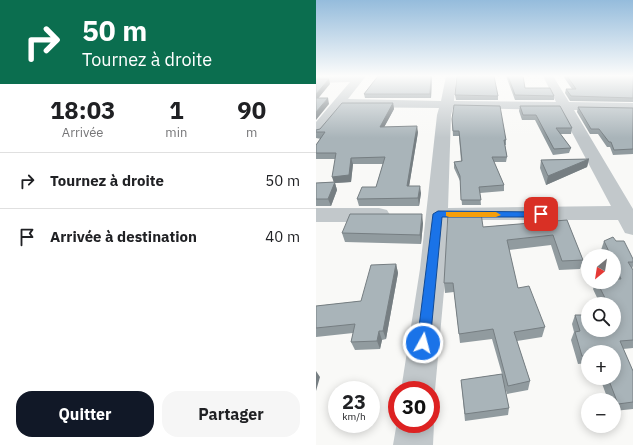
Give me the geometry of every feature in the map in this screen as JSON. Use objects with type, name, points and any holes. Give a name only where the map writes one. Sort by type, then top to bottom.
[{"type":"street","points":[[316,131],[343,97]]},
{"type":"street","points":[[419,381],[438,214],[444,115],[448,97]]},
{"type":"street","points":[[560,97],[628,221]]},
{"type":"street","points":[[339,102],[633,107]]},
{"type":"street","points":[[316,215],[438,214],[628,221]]},
{"type":"street","points":[[413,445],[414,433]]},
{"type":"building","points":[[595,97],[633,97],[633,98]]},
{"type":"building","points":[[316,98],[328,98],[316,112]]},
{"type":"building","points":[[342,103],[393,103],[380,127],[417,126],[407,186],[420,186],[418,198],[357,199],[362,187],[376,187],[385,157],[351,158],[349,175],[332,177],[336,153],[316,153],[316,145],[325,132],[316,132],[316,130],[320,129]]},
{"type":"building","points":[[454,105],[500,106],[506,140],[504,140],[507,157],[492,157],[504,185],[479,187],[481,200],[461,200],[460,176],[454,162],[462,161],[459,131],[453,131],[452,119]]},
{"type":"building","points":[[520,106],[560,106],[572,128],[556,128],[571,148],[554,149],[536,115],[523,115]]},
{"type":"building","points":[[578,107],[633,108],[633,149],[614,150],[611,142],[609,142],[599,129],[591,129]]},
{"type":"building","points":[[589,159],[548,176],[541,160]]},
{"type":"building","points":[[335,182],[328,199],[316,199],[316,183]]},
{"type":"building","points":[[448,213],[481,213],[483,227],[567,220],[581,255],[581,260],[562,261],[553,235],[507,240],[518,288],[529,286],[545,327],[514,332],[530,381],[508,386],[493,329],[459,334],[453,283],[444,283]]},
{"type":"building","points":[[350,214],[422,214],[420,235],[342,233]]},
{"type":"building","points":[[613,237],[616,241],[624,241],[633,259],[633,262],[628,262],[633,270],[633,340],[620,341],[633,371],[633,402],[621,404],[621,393],[614,393],[611,385],[621,385],[621,345],[581,345],[581,353],[575,332],[580,331],[575,315],[581,315],[581,337],[621,337],[621,297],[604,297],[600,289],[621,289],[621,249],[608,249],[604,241]]},
{"type":"building","points":[[396,264],[383,331],[379,331],[377,341],[351,342],[355,324],[316,328],[316,306],[361,301],[371,265]]},
{"type":"building","points":[[502,374],[509,408],[465,414],[461,380]]},
{"type":"slow traffic","points":[[449,214],[496,215]]},
{"type":"route","points":[[423,343],[433,269],[438,214],[541,214]]}]
